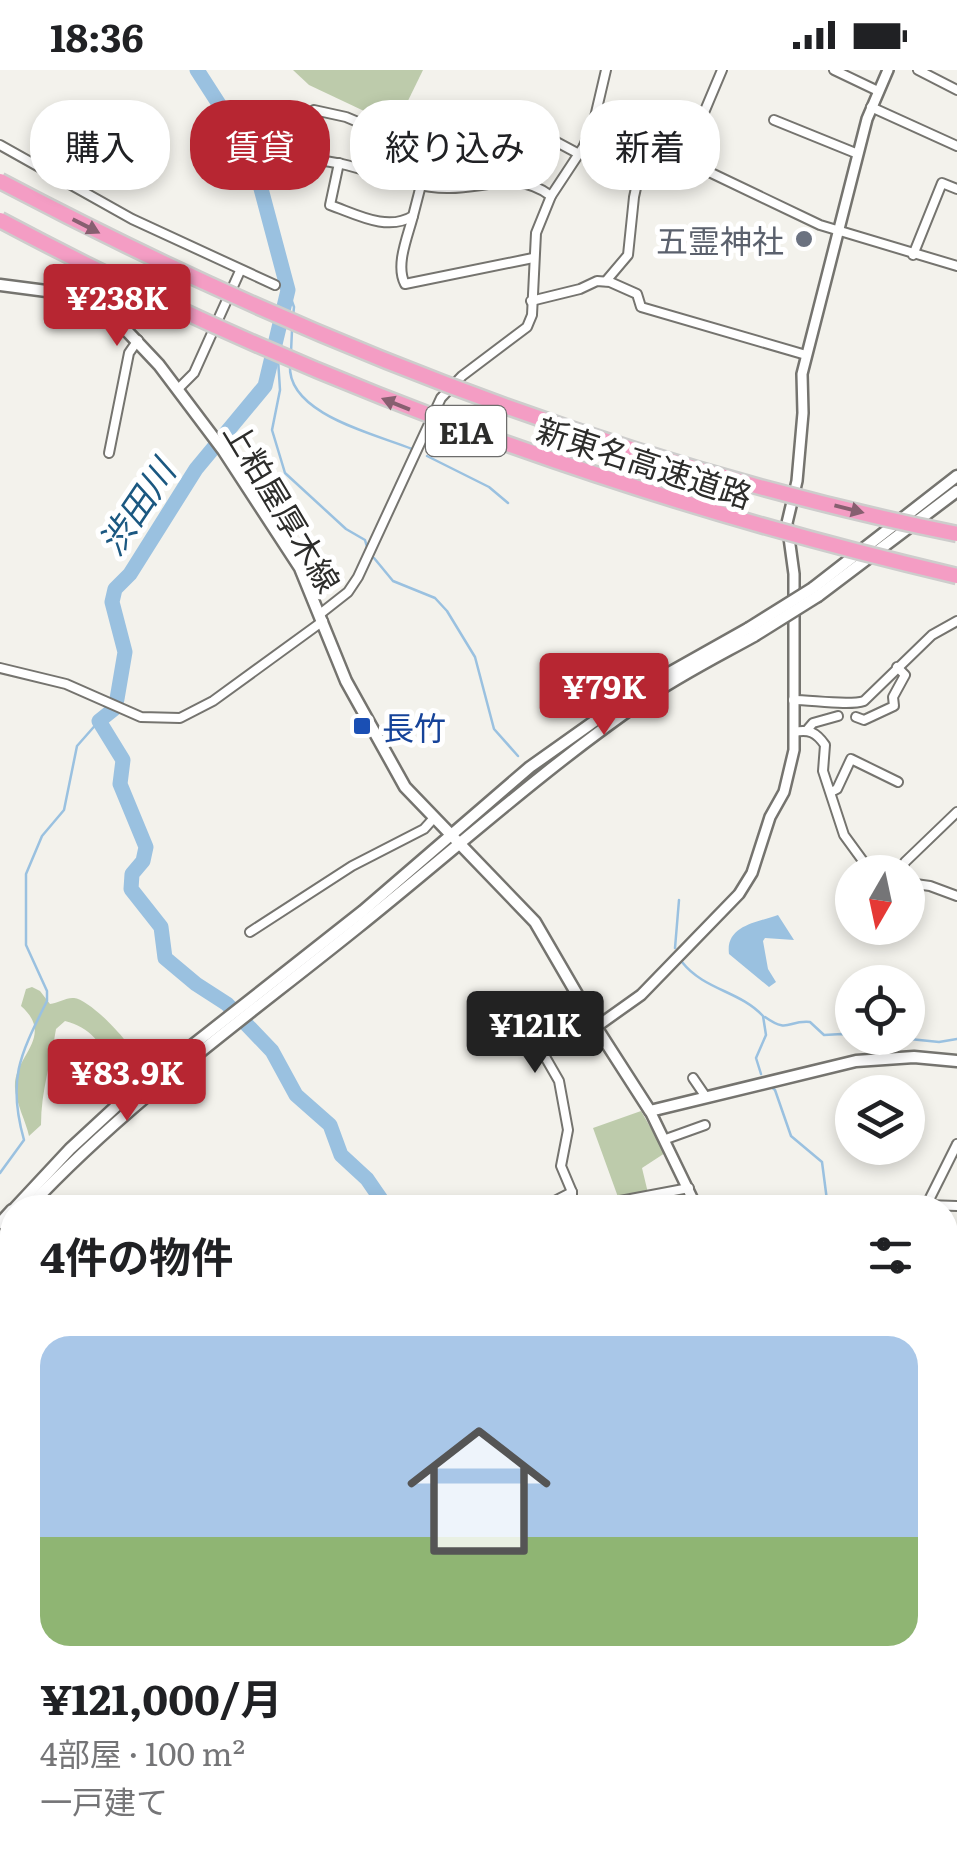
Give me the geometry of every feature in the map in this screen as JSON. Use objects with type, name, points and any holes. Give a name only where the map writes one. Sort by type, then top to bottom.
[{"type":"highway","name":"新東名高速道路","points":[[0,181],[264,311],[444,383],[564,426],[726,476],[957,534]]},
{"type":"highway","name":"新東名高速道路","points":[[0,220],[119,281],[304,366],[487,439],[757,526],[957,576]]},
{"type":"main road","name":"上粕屋厚木線","points":[[0,284],[76,300],[114,321],[138,340],[178,389],[300,568],[337,664],[392,766],[433,819],[535,922],[650,1111]]},
{"type":"main road","points":[[815,592],[957,476]]},
{"type":"main road","points":[[27,1195],[123,1100],[258,1002],[454,839],[530,767],[637,691],[752,632],[815,592],[957,491]]},
{"type":"main road","points":[[40,1195],[129,1108],[227,1025]]},
{"type":"main road","points":[[650,1111],[856,1060],[914,1057],[957,1061]]},
{"type":"street","points":[[597,100],[606,70]]},
{"type":"street","points":[[709,100],[722,70]]},
{"type":"street","points":[[834,70],[878,91]]},
{"type":"street","points":[[596,1027],[641,994],[739,894],[752,873],[770,816],[789,778],[794,732],[794,574],[787,524],[797,482],[802,383],[858,154],[871,107],[888,70]]},
{"type":"street","points":[[918,70],[957,90]]},
{"type":"street","points":[[871,107],[957,146]]},
{"type":"street","points":[[350,120],[314,110],[275,136],[281,154],[350,166]]},
{"type":"street","points":[[774,120],[858,154]]},
{"type":"street","points":[[0,146],[30,162]]},
{"type":"street","points":[[0,668],[66,684],[125,711],[166,720],[197,711],[322,618],[358,577],[442,398],[462,376],[527,327],[532,315],[536,234],[550,196],[580,151]]},
{"type":"street","points":[[339,163],[330,205],[374,222],[403,222],[414,216]]},
{"type":"street","points":[[720,177],[840,232],[956,265]]},
{"type":"street","points":[[913,255],[942,183],[957,189]]},
{"type":"street","points":[[81,190],[132,219],[275,286]]},
{"type":"street","points":[[421,190],[401,264],[405,284],[533,258]]},
{"type":"street","points":[[543,190],[550,196]]},
{"type":"street","points":[[606,281],[628,255],[636,190]]},
{"type":"street","points":[[178,389],[194,373],[240,271]]},
{"type":"street","points":[[532,301],[580,289],[596,280],[606,281],[637,294],[642,307],[703,328],[806,355]]},
{"type":"street","points":[[109,453],[129,352],[138,340]]},
{"type":"street","points":[[794,700],[858,704],[932,635],[957,620]]},
{"type":"street","points":[[856,717],[864,720],[894,706],[904,675],[898,667]]},
{"type":"street","points":[[806,730],[838,716]]},
{"type":"street","points":[[794,732],[815,733],[825,746],[823,770],[844,836],[858,855]]},
{"type":"street","points":[[831,792],[837,788],[851,759],[898,782]]},
{"type":"street","points":[[912,855],[957,812]]},
{"type":"street","points":[[250,932],[352,866],[424,829],[433,819]]},
{"type":"street","points":[[925,885],[957,896]]},
{"type":"street","points":[[566,1195],[572,1192],[561,1166],[568,1130],[563,1099],[559,1081],[540,1048],[536,1027],[585,1008]]},
{"type":"street","points":[[694,1078],[706,1096]]},
{"type":"street","points":[[650,1111],[691,1195]]},
{"type":"street","points":[[666,1139],[706,1125]]},
{"type":"street","points":[[932,1195],[957,1144]]},
{"type":"street","points":[[652,1195],[689,1188]]},
{"type":"green space","points":[[293,70],[423,70],[408,100],[350,100],[350,104],[309,85]]},
{"type":"green space","points":[[32,987],[50,1004],[74,998],[89,1005],[117,1031],[134,1055],[106,1076],[105,1057],[97,1041],[83,1028],[65,1021],[56,1029],[41,1125],[29,1136],[15,1088],[34,1037],[31,1017],[21,1006],[26,989]]},
{"type":"green space","points":[[641,1111],[665,1153],[642,1168],[648,1193],[617,1195],[593,1128]]},
{"type":"water","points":[[778,915],[794,940],[763,941],[768,969],[776,982],[769,987],[729,954],[729,944],[745,926]]},
{"type":"waterway","name":"渋田川","points":[[197,70],[226,115],[220,126],[220,138],[249,160],[260,185],[288,290],[265,386],[196,469],[130,574],[115,589],[112,602],[125,652],[114,709],[99,721],[123,760],[120,784],[146,847],[143,861],[132,874],[131,889],[161,927],[165,958],[227,1004],[272,1051],[296,1095],[330,1125],[341,1155],[378,1195]]},
{"type":"waterway","points":[[288,290],[293,317]]},
{"type":"waterway","points":[[291,352],[292,330]]},
{"type":"waterway","points":[[278,359],[280,390],[272,430],[285,473],[346,529],[365,540],[367,547]]},
{"type":"waterway","points":[[290,365],[293,382],[318,409],[356,429],[412,449]]},
{"type":"waterway","points":[[427,456],[489,487],[508,503]]},
{"type":"waterway","points":[[374,558],[393,581],[435,598],[447,611],[475,657],[494,729],[518,756]]},
{"type":"waterway","points":[[0,1173],[24,1140],[17,1100],[19,1068],[47,1001],[47,991],[26,945],[26,874],[42,836],[64,810],[77,746],[99,721]]},
{"type":"waterway","points":[[675,948],[679,900]]},
{"type":"waterway","points":[[682,962],[701,979],[744,1001],[763,1016],[766,1035],[756,1058],[761,1074]]},
{"type":"waterway","points":[[765,1017],[784,1026],[810,1022],[824,1035],[835,1034]]},
{"type":"waterway","points":[[925,1041],[957,1039]]},
{"type":"waterway","points":[[770,1086],[775,1090],[791,1136],[822,1162],[826,1195]]},
{"type":"place","name":"五霊神社","points":[[804,239]]},
{"type":"place","name":"長竹","points":[[362,726]]}]
